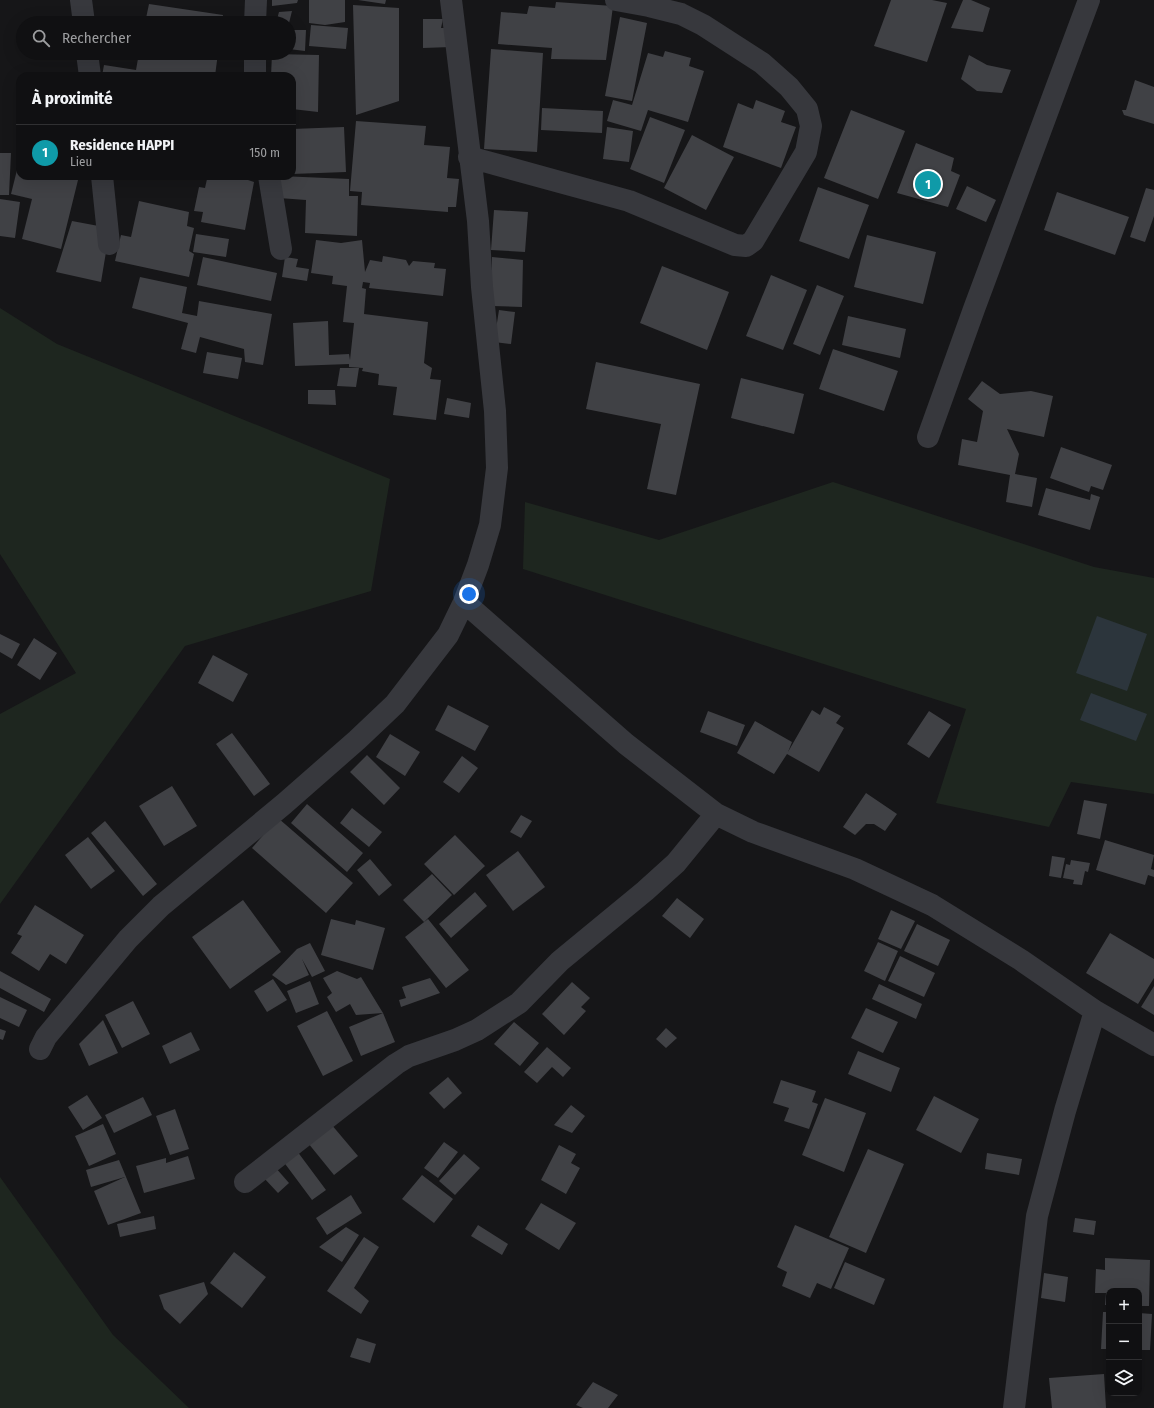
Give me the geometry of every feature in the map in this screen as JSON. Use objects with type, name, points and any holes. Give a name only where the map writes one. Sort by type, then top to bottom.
[{"type":"street","points":[[81,0],[83,16]]},
{"type":"street","points":[[255,16],[256,0]]},
{"type":"street","points":[[40,1049],[46,1037],[124,944],[161,906],[284,804],[357,740],[395,704],[448,635],[464,602],[478,566],[490,525],[497,468],[495,411],[482,287],[478,220],[469,157],[451,0]]},
{"type":"street","points":[[469,157],[629,201],[735,245],[746,246],[753,241],[806,152],[811,126],[808,109],[789,87],[762,63],[703,25],[681,14],[650,6],[616,0]]},
{"type":"street","points":[[928,437],[1089,0]]},
{"type":"street","points":[[88,60],[89,72]]},
{"type":"street","points":[[255,60],[255,72]]},
{"type":"street","points":[[102,180],[109,244]]},
{"type":"street","points":[[270,180],[281,249]]},
{"type":"street","points":[[464,602],[626,744],[716,814],[753,832],[855,869],[932,905],[1021,960],[1095,1011],[1154,1045]]},
{"type":"street","points":[[245,1182],[396,1064],[409,1056],[455,1040],[477,1030],[519,1003],[560,961],[645,891],[676,863],[716,814]]},
{"type":"street","points":[[1014,1408],[1037,1216],[1065,1111],[1095,1011]]},
{"type":"shaded area","points":[[0,308],[57,344],[390,479],[371,591],[185,646],[0,904],[0,714],[76,673],[0,554]]},
{"type":"shaded area","points":[[833,482],[1094,567],[1154,578],[1154,794],[1071,782],[1049,827],[936,803],[966,709],[523,569],[525,502],[659,540]]},
{"type":"shaded area","points":[[1097,616],[1147,634],[1127,691],[1076,673]]},
{"type":"shaded area","points":[[1091,693],[1147,714],[1136,741],[1080,720]]},
{"type":"shaded area","points":[[0,1177],[113,1335],[189,1408],[0,1408]]},
{"type":"building","points":[[272,0],[298,0],[297,3],[272,6]]},
{"type":"building","points":[[309,0],[345,0],[345,22],[325,25],[309,23]]},
{"type":"building","points":[[358,0],[386,0],[385,4]]},
{"type":"building","points":[[891,0],[932,0],[947,3],[927,62],[874,46]]},
{"type":"building","points":[[963,0],[971,0],[990,8],[983,32],[951,28]]},
{"type":"building","points":[[556,2],[613,6],[606,60],[551,59],[552,48],[498,44],[501,12],[527,14],[529,6],[555,8]]},
{"type":"building","points":[[149,4],[223,15],[223,16],[146,16]]},
{"type":"building","points":[[353,5],[399,8],[399,101],[356,115]]},
{"type":"building","points":[[292,11],[291,16],[278,16],[279,12]]},
{"type":"building","points":[[620,17],[647,23],[632,101],[605,96]]},
{"type":"building","points":[[423,19],[443,19],[441,28],[450,28],[451,47],[423,48]]},
{"type":"building","points":[[311,25],[348,28],[346,49],[309,46]]},
{"type":"building","points":[[296,30],[306,30],[305,51],[296,50]]},
{"type":"building","points":[[491,49],[543,53],[537,152],[484,149]]},
{"type":"building","points":[[665,51],[691,58],[689,66],[704,71],[688,122],[648,110],[641,131],[607,121],[613,100],[632,105],[648,53],[663,57]]},
{"type":"building","points":[[296,55],[319,55],[318,112],[296,109],[296,72],[271,72],[272,60],[296,60]]},
{"type":"building","points":[[969,55],[987,65],[1011,70],[1002,93],[977,91],[961,79]]},
{"type":"building","points":[[138,60],[217,60],[216,72],[103,72],[104,65],[136,70]]},
{"type":"building","points":[[1135,80],[1154,87],[1154,124],[1124,115],[1122,110],[1126,110]]},
{"type":"building","points":[[756,100],[785,111],[781,122],[796,127],[781,168],[723,147],[738,103],[753,109]]},
{"type":"building","points":[[542,108],[603,111],[602,133],[541,130]]},
{"type":"building","points":[[851,110],[905,131],[878,199],[824,178]]},
{"type":"building","points":[[650,117],[685,130],[664,183],[630,169]]},
{"type":"building","points":[[356,121],[426,126],[424,145],[450,147],[447,178],[459,179],[456,207],[448,207],[448,212],[361,205],[362,192],[350,191]]},
{"type":"building","points":[[344,127],[346,172],[296,174],[296,129]]},
{"type":"building","points":[[607,127],[633,131],[629,162],[603,159]]},
{"type":"building","points":[[692,135],[734,157],[706,210],[664,188]]},
{"type":"building","points":[[916,143],[954,158],[951,171],[960,175],[948,207],[897,193]]},
{"type":"building","points":[[0,153],[11,153],[9,195],[0,195]]},
{"type":"building","points":[[16,174],[16,180],[78,180],[61,249],[22,239],[32,199],[11,194]]},
{"type":"building","points":[[296,177],[349,179],[349,196],[358,196],[357,236],[305,233],[306,200],[279,198],[280,180],[296,180]]},
{"type":"building","points":[[207,180],[248,180],[254,182],[245,230],[201,222],[203,212],[194,211],[199,187],[205,188]]},
{"type":"building","points":[[967,186],[996,200],[986,222],[956,209]]},
{"type":"building","points":[[818,187],[869,205],[849,259],[799,241]]},
{"type":"building","points":[[1146,188],[1154,190],[1154,216],[1145,242],[1130,237]]},
{"type":"building","points":[[1057,192],[1129,217],[1115,255],[1044,230]]},
{"type":"building","points":[[0,199],[20,202],[15,238],[0,236]]},
{"type":"building","points":[[139,201],[189,212],[187,226],[194,228],[189,251],[194,254],[189,277],[115,261],[121,235],[131,237]]},
{"type":"building","points":[[494,210],[528,212],[525,252],[491,250]]},
{"type":"building","points":[[72,221],[104,227],[106,252],[101,282],[56,272]]},
{"type":"building","points":[[196,234],[229,239],[226,257],[193,252]]},
{"type":"building","points":[[867,235],[936,252],[923,304],[854,287]]},
{"type":"building","points":[[316,240],[341,243],[362,240],[365,272],[370,260],[382,262],[383,256],[406,260],[409,266],[413,261],[435,263],[434,268],[446,269],[443,296],[369,288],[370,283],[363,282],[362,288],[366,289],[364,314],[428,322],[424,363],[432,368],[430,379],[441,380],[436,420],[393,415],[397,387],[378,385],[379,374],[362,371],[363,368],[349,367],[349,364],[295,366],[293,323],[328,321],[329,355],[349,354],[350,360],[354,323],[343,322],[347,286],[332,284],[333,276],[311,273]]},
{"type":"building","points":[[203,257],[277,273],[271,301],[197,285]]},
{"type":"building","points":[[285,257],[298,259],[296,267],[309,269],[307,281],[282,277]]},
{"type":"building","points":[[492,257],[523,260],[522,307],[492,306]]},
{"type":"building","points":[[662,266],[729,292],[707,350],[640,323]]},
{"type":"building","points":[[771,275],[807,290],[783,350],[746,336]]},
{"type":"building","points":[[140,277],[187,287],[182,313],[197,316],[199,301],[272,314],[263,365],[245,362],[244,349],[200,337],[196,353],[181,349],[188,323],[132,308]]},
{"type":"building","points":[[817,285],[844,296],[820,355],[793,344]]},
{"type":"building","points":[[499,310],[515,312],[511,344],[494,342]]},
{"type":"building","points":[[848,316],[906,329],[900,358],[842,345]]},
{"type":"building","points":[[833,349],[898,371],[884,411],[819,389]]},
{"type":"building","points":[[207,352],[242,358],[238,379],[203,373]]},
{"type":"building","points":[[596,362],[700,384],[676,495],[647,489],[661,424],[586,409]]},
{"type":"building","points":[[340,368],[359,368],[356,387],[337,386]]},
{"type":"building","points":[[741,378],[804,394],[794,434],[731,418]]},
{"type":"building","points":[[982,381],[1000,394],[1031,391],[1053,396],[1044,437],[1007,429],[1019,454],[1015,474],[1037,478],[1032,507],[1006,502],[1010,475],[958,465],[962,439],[977,442],[983,411],[968,399]]},
{"type":"building","points":[[308,390],[335,390],[336,405],[308,404]]},
{"type":"building","points":[[447,398],[471,403],[469,418],[444,414]]},
{"type":"building","points":[[1061,447],[1112,465],[1103,490],[1091,486],[1089,492],[1050,478]]},
{"type":"building","points":[[1046,488],[1090,500],[1091,494],[1100,497],[1090,530],[1038,515]]},
{"type":"building","points":[[0,634],[20,644],[12,659],[0,652]]},
{"type":"building","points":[[34,638],[57,653],[40,680],[17,665]]},
{"type":"building","points":[[213,655],[248,674],[233,702],[198,683]]},
{"type":"building","points":[[448,705],[489,726],[475,751],[435,730]]},
{"type":"building","points":[[824,707],[841,716],[836,723],[844,728],[819,772],[787,754],[774,774],[737,753],[755,721],[792,742],[788,752],[812,710],[820,715]]},
{"type":"building","points":[[708,711],[745,725],[737,746],[700,732]]},
{"type":"building","points":[[929,711],[951,725],[929,758],[907,744]]},
{"type":"building","points":[[232,733],[270,784],[254,796],[216,744]]},
{"type":"building","points":[[390,734],[420,752],[405,776],[376,757]]},
{"type":"building","points":[[367,755],[400,788],[384,805],[350,772]]},
{"type":"building","points":[[462,756],[478,768],[459,793],[443,782]]},
{"type":"building","points":[[172,786],[197,826],[164,846],[139,806]]},
{"type":"building","points":[[866,793],[897,814],[885,831],[874,824],[866,824],[855,835],[843,827]]},
{"type":"building","points":[[1084,800],[1107,804],[1100,839],[1077,834]]},
{"type":"building","points":[[307,804],[363,853],[347,872],[291,823]]},
{"type":"building","points":[[352,808],[382,832],[369,847],[340,823]]},
{"type":"building","points":[[521,815],[532,821],[521,838],[510,832]]},
{"type":"building","points":[[278,818],[353,883],[326,913],[252,848]]},
{"type":"building","points":[[105,821],[157,884],[143,896],[91,833]]},
{"type":"building","points":[[455,835],[485,866],[454,895],[424,864]]},
{"type":"building","points":[[88,837],[115,871],[91,889],[65,855]]},
{"type":"building","points":[[1105,840],[1154,855],[1151,869],[1154,870],[1154,877],[1148,875],[1145,885],[1096,870]]},
{"type":"building","points":[[518,851],[545,887],[513,911],[486,875]]},
{"type":"building","points":[[1052,856],[1065,858],[1061,878],[1049,876]]},
{"type":"building","points":[[370,859],[392,885],[379,896],[357,870]]},
{"type":"building","points":[[1071,860],[1090,863],[1088,872],[1085,871],[1082,885],[1073,884],[1074,880],[1063,878],[1066,864],[1070,865]]},
{"type":"building","points":[[432,874],[452,895],[424,922],[403,900]]},
{"type":"building","points":[[475,892],[487,906],[451,938],[439,924]]},
{"type":"building","points":[[677,898],[704,919],[690,938],[662,916]]},
{"type":"building","points":[[243,900],[281,952],[230,989],[192,937]]},
{"type":"building","points":[[35,905],[84,935],[66,964],[50,954],[39,971],[11,953],[22,936],[17,934]]},
{"type":"building","points":[[891,910],[915,921],[901,949],[878,939]]},
{"type":"building","points":[[331,919],[355,925],[356,920],[385,928],[373,970],[321,955]]},
{"type":"building","points":[[428,919],[469,970],[446,988],[405,937]]},
{"type":"building","points":[[917,924],[950,940],[938,966],[904,951]]},
{"type":"building","points":[[1110,933],[1154,959],[1154,978],[1138,1004],[1086,973]]},
{"type":"building","points":[[878,942],[898,951],[885,981],[864,971]]},
{"type":"building","points":[[310,943],[325,971],[312,977],[302,959],[309,975],[286,985],[272,975],[297,949]]},
{"type":"building","points":[[900,956],[935,973],[924,997],[888,981]]},
{"type":"building","points":[[0,971],[51,999],[44,1012],[0,988]]},
{"type":"building","points":[[337,971],[357,979],[361,977],[383,1013],[356,1015],[350,1004],[336,1012],[327,997],[332,993],[323,978]]},
{"type":"building","points":[[430,978],[440,993],[401,1007],[399,1000],[406,998],[402,987]]},
{"type":"building","points":[[273,979],[287,1000],[267,1012],[254,991]]},
{"type":"building","points":[[310,981],[319,1004],[296,1013],[287,991]]},
{"type":"building","points":[[572,982],[590,998],[581,1007],[586,1011],[564,1035],[542,1014]]},
{"type":"building","points":[[879,984],[922,1004],[916,1019],[872,999]]},
{"type":"building","points":[[1154,986],[1154,1015],[1141,1007]]},
{"type":"building","points":[[0,997],[27,1010],[19,1027],[0,1018]]},
{"type":"building","points":[[133,1001],[150,1034],[122,1048],[105,1015]]},
{"type":"building","points":[[866,1008],[898,1022],[883,1053],[851,1038]]},
{"type":"building","points":[[327,1011],[353,1061],[323,1076],[297,1026]]},
{"type":"building","points":[[383,1013],[395,1042],[361,1056],[349,1027]]},
{"type":"building","points":[[103,1020],[118,1053],[89,1066],[79,1044]]},
{"type":"building","points":[[514,1022],[539,1043],[520,1066],[494,1044]]},
{"type":"building","points":[[666,1028],[677,1038],[666,1048],[656,1039]]},
{"type":"building","points":[[0,1029],[6,1031],[3,1040],[0,1039]]},
{"type":"building","points":[[191,1032],[200,1050],[170,1064],[162,1046]]},
{"type":"building","points":[[547,1047],[571,1068],[563,1077],[552,1067],[537,1083],[524,1072]]},
{"type":"building","points":[[858,1051],[900,1068],[891,1092],[848,1074]]},
{"type":"building","points":[[448,1077],[462,1093],[444,1109],[429,1093]]},
{"type":"building","points":[[781,1080],[816,1091],[812,1102],[818,1104],[809,1129],[784,1121],[789,1108],[773,1103]]},
{"type":"building","points":[[87,1095],[102,1118],[83,1130],[68,1107]]},
{"type":"building","points":[[934,1096],[979,1119],[961,1153],[916,1130]]},
{"type":"building","points":[[143,1097],[152,1115],[114,1133],[105,1115]]},
{"type":"building","points":[[825,1098],[866,1113],[844,1172],[802,1155]]},
{"type":"building","points":[[571,1105],[585,1116],[572,1133],[554,1125]]},
{"type":"building","points":[[175,1109],[189,1149],[170,1155],[156,1116]]},
{"type":"building","points":[[103,1124],[116,1154],[89,1166],[75,1136]]},
{"type":"building","points":[[331,1124],[358,1156],[334,1175],[308,1143]]},
{"type":"building","points":[[444,1142],[458,1152],[438,1178],[424,1168]]},
{"type":"building","points":[[559,1145],[576,1154],[571,1163],[580,1168],[566,1194],[541,1180]]},
{"type":"building","points":[[868,1149],[904,1164],[866,1253],[829,1237]]},
{"type":"building","points":[[297,1151],[326,1190],[312,1200],[283,1161]]},
{"type":"building","points":[[987,1153],[1022,1159],[1019,1175],[985,1169]]},
{"type":"building","points":[[464,1154],[480,1168],[455,1195],[439,1181]]},
{"type":"building","points":[[188,1156],[195,1179],[144,1193],[136,1166],[166,1158],[166,1163]]},
{"type":"building","points":[[119,1160],[141,1213],[108,1225],[94,1191],[125,1177],[91,1187],[86,1170]]},
{"type":"building","points":[[275,1167],[289,1183],[278,1193],[263,1177]]},
{"type":"building","points":[[422,1175],[453,1199],[434,1223],[402,1199]]},
{"type":"building","points":[[351,1195],[362,1213],[327,1235],[316,1218]]},
{"type":"building","points":[[541,1203],[576,1223],[559,1250],[525,1229]]},
{"type":"building","points":[[154,1216],[156,1229],[120,1237],[117,1224]]},
{"type":"building","points":[[1075,1218],[1096,1221],[1094,1235],[1073,1232]]},
{"type":"building","points":[[478,1225],[508,1244],[502,1255],[471,1236]]},
{"type":"building","points":[[795,1225],[849,1248],[831,1289],[817,1283],[810,1298],[782,1286],[787,1272],[777,1267]]},
{"type":"building","points":[[346,1227],[359,1235],[342,1262],[319,1247]]},
{"type":"building","points":[[364,1237],[379,1247],[354,1288],[369,1301],[361,1314],[327,1291]]},
{"type":"building","points":[[234,1252],[266,1277],[242,1308],[210,1283]]},
{"type":"building","points":[[1105,1258],[1150,1260],[1149,1306],[1142,1306],[1142,1288],[1106,1288],[1106,1293],[1095,1293],[1096,1269],[1105,1270]]},
{"type":"building","points":[[845,1262],[885,1279],[874,1305],[834,1288]]},
{"type":"building","points":[[1044,1273],[1068,1277],[1065,1302],[1041,1298]]},
{"type":"building","points":[[204,1282],[208,1294],[180,1324],[164,1309],[159,1295]]},
{"type":"building","points":[[1103,1312],[1106,1312],[1106,1349],[1101,1349]]},
{"type":"building","points":[[1142,1313],[1152,1314],[1150,1350],[1142,1350]]},
{"type":"building","points":[[357,1338],[376,1344],[370,1363],[350,1357]]},
{"type":"building","points":[[1104,1374],[1106,1408],[1052,1408],[1049,1378]]},
{"type":"building","points":[[593,1382],[618,1395],[608,1408],[583,1408],[576,1405]]},
{"type":"place","name":"Residence HAPPI","points":[[928,184]]}]
